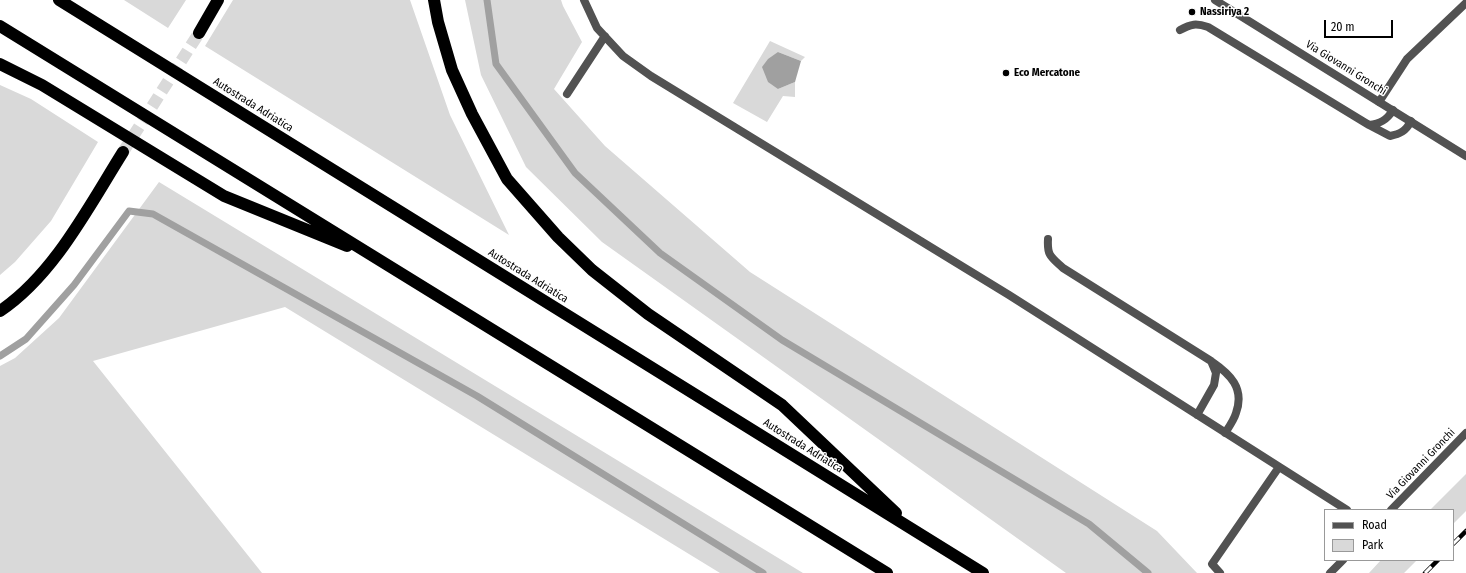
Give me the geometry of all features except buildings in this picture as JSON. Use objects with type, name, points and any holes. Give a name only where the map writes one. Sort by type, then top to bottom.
[{"type":"highway","name":"Autostrada Adriatica","points":[[59,0],[983,573]]},
{"type":"highway","points":[[199,32],[218,0]]},
{"type":"highway","points":[[434,0],[438,22],[452,70],[472,114],[507,179],[558,237],[592,270],[648,314],[782,405],[914,530]]},
{"type":"highway","points":[[0,26],[887,573]]},
{"type":"highway","points":[[0,64],[42,85],[224,196],[380,260]]},
{"type":"highway","points":[[0,311],[32,284],[62,250],[123,152]]},
{"type":"street","points":[[584,0],[597,28],[623,56],[651,76],[1009,295],[1345,509]]},
{"type":"street","name":"Via Giovanni Gronchi","points":[[1215,0],[1466,156]]},
{"type":"street","points":[[1379,102],[1407,59],[1466,3]]},
{"type":"street","points":[[1180,30],[1188,26],[1198,24],[1208,27],[1369,125],[1390,136],[1401,134],[1408,128],[1411,122]]},
{"type":"street","points":[[568,94],[605,36]]},
{"type":"street","points":[[1369,125],[1378,124],[1386,119],[1393,110]]},
{"type":"street","points":[[1048,239],[1047,250],[1053,259],[1063,268],[1211,361],[1231,377],[1239,395],[1236,414],[1225,433]]},
{"type":"street","points":[[1197,415],[1214,385],[1216,373],[1211,361]]},
{"type":"street","name":"Via Giovanni Gronchi","points":[[1393,509],[1466,433]]},
{"type":"street","points":[[1220,573],[1212,564],[1279,467]]},
{"type":"street","points":[[1330,573],[1342,561]]},
{"type":"green space","points":[[124,0],[186,0],[168,28]]},
{"type":"green space","points":[[233,0],[410,0],[450,115],[509,235],[205,46]]},
{"type":"green space","points":[[465,0],[561,0],[582,42],[554,89],[605,146],[750,272],[1157,531],[1197,573],[1066,573],[602,242],[526,167],[481,75]]},
{"type":"green space","points":[[770,41],[805,57],[801,61],[778,52],[778,89],[795,82],[795,97],[783,96],[767,122],[733,103]]},
{"type":"green space","points":[[0,85],[31,99],[98,142],[51,221],[15,262],[0,275]]},
{"type":"green space","points":[[159,182],[803,573],[720,573],[285,307],[93,361],[262,573],[0,573],[0,366],[15,358],[59,318]]},
{"type":"green space","points":[[1466,474],[1466,511],[1454,523],[1454,509],[1431,509]]},
{"type":"green space","points":[[1380,561],[1416,561],[1404,573],[1369,573]]},
{"type":"shaded area","points":[[778,52],[801,61],[795,82],[778,89],[768,82],[762,67],[768,59]]},
{"type":"waterway","points":[[487,0],[496,64],[575,173],[660,253],[782,340],[1089,524],[1148,573]]},
{"type":"waterway","points":[[0,356],[26,339],[74,285],[129,211],[153,214],[477,396],[763,573]]},
{"type":"tunnel","points":[[123,152],[199,33]]},
{"type":"railway","points":[[1454,543],[1466,531]]},
{"type":"railway","points":[[1425,573],[1437,561]]},
{"type":"place","name":"Nassiriya 2","points":[[1192,12]]},
{"type":"place","name":"Eco Mercatone","points":[[1006,73]]}]
